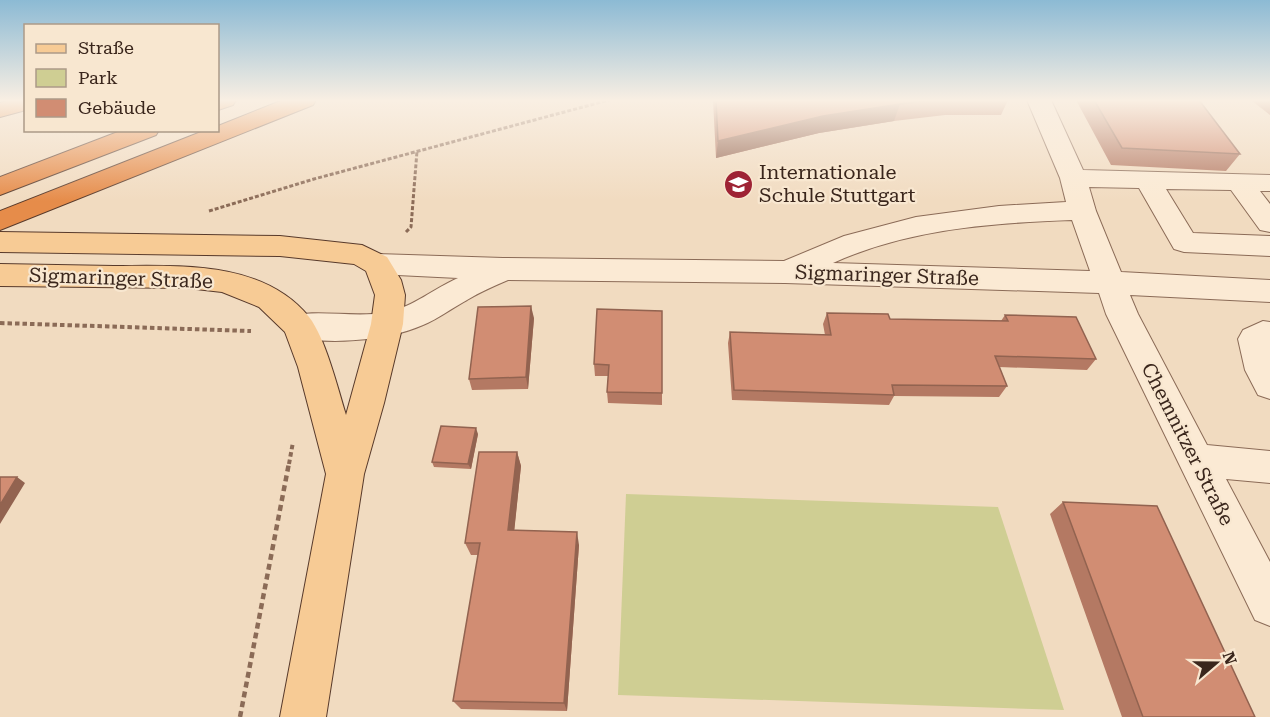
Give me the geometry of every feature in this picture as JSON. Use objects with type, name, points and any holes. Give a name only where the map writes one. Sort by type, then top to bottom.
[{"type":"highway","points":[[0,187],[138,133]]},
{"type":"highway","points":[[10,217],[220,133]]},
{"type":"main road","name":"Sigmaringer Straße","points":[[0,242],[280,246],[341,251],[362,255],[377,264]]},
{"type":"main road","points":[[303,717],[345,474],[387,324],[390,295],[386,280],[377,264]]},
{"type":"main road","name":"Sigmaringer Straße","points":[[0,275],[188,277],[226,282],[270,299],[298,326]]},
{"type":"main road","points":[[298,326],[315,367],[345,474]]},
{"type":"street","name":"Chemnitzer Straße","points":[[1054,133],[1073,178],[1082,211],[1122,314],[1270,605]]},
{"type":"street","points":[[1073,178],[1270,183]]},
{"type":"street","points":[[1148,180],[1184,242],[1270,246]]},
{"type":"street","points":[[1239,183],[1270,222]]},
{"type":"street","points":[[784,272],[860,240],[903,229],[1023,212],[1082,211]]},
{"type":"street","name":"Sigmaringer Straße","points":[[377,264],[503,269],[784,272],[1109,282],[1270,291]]},
{"type":"street","name":"Sigmaringer Straße","points":[[298,326],[354,328],[387,324],[412,317],[503,269]]},
{"type":"street","points":[[1270,334],[1263,333],[1254,339],[1262,370],[1270,386]]},
{"type":"street","points":[[1196,460],[1270,467]]},
{"type":"path","points":[[199,214],[483,133]]},
{"type":"path","points":[[377,264],[411,227],[417,151]]},
{"type":"path","points":[[0,323],[234,329],[255,332]]},
{"type":"path","points":[[240,717],[294,440]]},
{"type":"green space","points":[[626,494],[998,507],[1064,710],[618,695]]},
{"type":"building","points":[[718,133],[750,133],[718,141]]},
{"type":"building","points":[[1114,133],[1224,133],[1240,154],[1122,148]]},
{"type":"building","points":[[531,306],[526,377],[469,379],[478,307]]},
{"type":"building","points":[[597,309],[662,311],[662,393],[607,392],[609,365],[594,364]]},
{"type":"building","points":[[827,313],[888,314],[890,319],[1008,321],[1005,315],[1076,317],[1096,359],[995,356],[1007,386],[892,385],[894,395],[734,390],[730,332],[831,335]]},
{"type":"building","points":[[441,426],[476,428],[468,464],[432,462]]},
{"type":"building","points":[[479,452],[517,452],[508,530],[577,532],[564,703],[453,701],[480,543],[465,543]]},
{"type":"building","points":[[0,477],[17,477],[0,505]]},
{"type":"building","points":[[1063,502],[1157,506],[1255,717],[1143,717]]},
{"type":"place","name":"Internationale Schule Stuttgart","points":[[738,184]]}]
